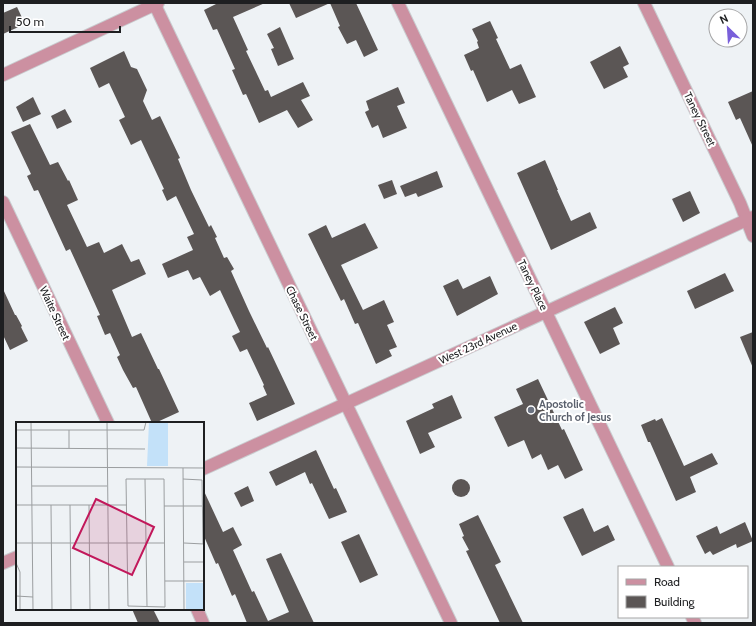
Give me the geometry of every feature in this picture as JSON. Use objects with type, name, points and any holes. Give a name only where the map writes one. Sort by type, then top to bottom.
[{"type":"street","name":"Taney Place","points":[[398,3],[668,566]]},
{"type":"street","name":"Taney Street","points":[[644,3],[740,203],[750,218],[753,236]]},
{"type":"street","points":[[3,75],[155,4]]},
{"type":"street","name":"Chase Street","points":[[155,4],[451,623]]},
{"type":"street","name":"Waite Street","points":[[3,202],[108,422]]},
{"type":"street","name":"West 23rd Avenue","points":[[204,469],[750,218]]},
{"type":"street","points":[[3,563],[16,557]]},
{"type":"street","points":[[196,610],[203,623]]},
{"type":"building","points":[[218,3],[265,3],[233,17],[248,50],[246,51],[265,91],[268,90],[271,97],[303,82],[310,96],[301,100],[313,120],[298,128],[287,110],[259,123],[246,94],[243,95],[232,70],[235,69],[217,29],[213,30],[204,10]]},
{"type":"building","points":[[289,3],[330,3],[296,18]]},
{"type":"building","points":[[330,3],[356,3],[378,50],[364,57],[356,40],[347,44],[338,27],[340,26]]},
{"type":"building","points":[[17,7],[25,24],[3,34],[3,13]]},
{"type":"building","points":[[490,21],[498,38],[496,39],[510,69],[521,64],[536,97],[519,104],[512,90],[487,102],[473,70],[471,71],[464,55],[479,48],[478,41],[472,29]]},
{"type":"building","points":[[280,27],[294,59],[278,66],[271,49],[274,48],[267,34]]},
{"type":"building","points":[[620,46],[629,64],[623,67],[628,77],[604,89],[590,62]]},
{"type":"building","points":[[124,51],[131,67],[137,69],[147,90],[143,101],[152,120],[160,116],[180,158],[178,159],[191,190],[209,227],[211,225],[217,237],[215,238],[224,258],[227,257],[234,269],[231,271],[249,311],[295,404],[257,421],[249,403],[267,395],[263,386],[264,385],[247,349],[240,352],[232,336],[240,332],[220,290],[210,296],[200,277],[193,280],[188,270],[168,278],[162,264],[193,250],[187,237],[194,234],[176,196],[167,201],[162,190],[164,189],[141,140],[131,145],[119,120],[125,117],[109,83],[99,88],[90,68]]},
{"type":"building","points":[[398,87],[405,103],[397,106],[407,128],[383,138],[378,125],[372,128],[365,112],[369,110],[366,101]]},
{"type":"building","points":[[753,91],[753,147],[740,118],[736,120],[728,102]]},
{"type":"building","points":[[33,97],[41,114],[23,122],[16,107]]},
{"type":"building","points":[[65,109],[72,122],[57,129],[51,116]]},
{"type":"building","points":[[30,124],[50,165],[58,162],[68,181],[69,180],[78,200],[67,205],[87,247],[99,242],[104,253],[122,244],[131,262],[139,259],[146,274],[112,290],[132,337],[141,333],[179,412],[157,422],[152,422],[136,387],[133,388],[123,370],[117,357],[120,355],[110,333],[105,335],[97,316],[100,315],[70,249],[66,251],[38,190],[34,191],[27,176],[31,174],[11,132]]},
{"type":"building","points":[[545,160],[571,221],[590,212],[597,228],[551,250],[517,173]]},
{"type":"building","points":[[437,171],[443,187],[418,197],[416,193],[405,197],[400,186]]},
{"type":"building","points":[[392,180],[397,194],[384,199],[378,185]]},
{"type":"building","points":[[690,191],[700,213],[683,222],[672,199]]},
{"type":"building","points":[[365,223],[378,248],[341,265],[363,310],[384,300],[394,322],[387,325],[397,347],[389,350],[392,356],[376,364],[358,323],[355,324],[344,299],[341,301],[308,234],[326,225],[332,238]]},
{"type":"building","points":[[725,273],[734,291],[695,309],[687,291]]},
{"type":"building","points":[[490,276],[498,294],[457,316],[443,286],[458,279],[463,289]]},
{"type":"building","points":[[3,289],[28,341],[10,350],[3,335]]},
{"type":"building","points":[[615,307],[623,323],[613,328],[620,344],[600,354],[584,322]]},
{"type":"building","points":[[753,332],[753,368],[740,337]]},
{"type":"building","points":[[538,379],[583,470],[565,479],[558,465],[548,470],[541,454],[532,459],[524,440],[508,447],[494,417],[523,404],[516,389]]},
{"type":"building","points":[[452,395],[462,418],[428,433],[435,447],[420,454],[406,421],[434,408],[432,404]]},
{"type":"building","points":[[662,418],[684,466],[712,453],[718,464],[690,477],[696,492],[676,501],[641,425],[655,419],[656,421]]},
{"type":"building","points":[[316,450],[334,489],[336,488],[347,512],[329,519],[312,483],[310,484],[305,472],[276,486],[269,472]]},
{"type":"building","points":[[461,479],[465,480],[469,484],[469,492],[465,496],[461,497],[457,496],[453,492],[452,488],[453,484],[457,480]]},
{"type":"building","points":[[248,486],[254,501],[241,507],[234,493]]},
{"type":"building","points":[[204,491],[223,532],[233,527],[242,545],[233,550],[252,592],[254,591],[268,621],[289,612],[266,559],[281,553],[314,623],[247,623],[235,594],[232,596],[218,563],[216,564],[204,536]]},
{"type":"building","points":[[583,508],[594,532],[608,525],[615,540],[582,556],[563,517]]},
{"type":"building","points":[[478,515],[501,562],[495,565],[523,623],[500,623],[466,551],[469,550],[462,537],[464,536],[459,524]]},
{"type":"building","points":[[745,522],[753,541],[737,548],[736,544],[713,555],[710,551],[705,554],[696,536],[717,526],[720,534]]},
{"type":"building","points":[[359,534],[378,575],[360,583],[341,542]]},
{"type":"building","points":[[132,610],[154,610],[160,623],[138,623]]},
{"type":"place","name":"Apostolic Church of Jesus","points":[[531,410]]}]
